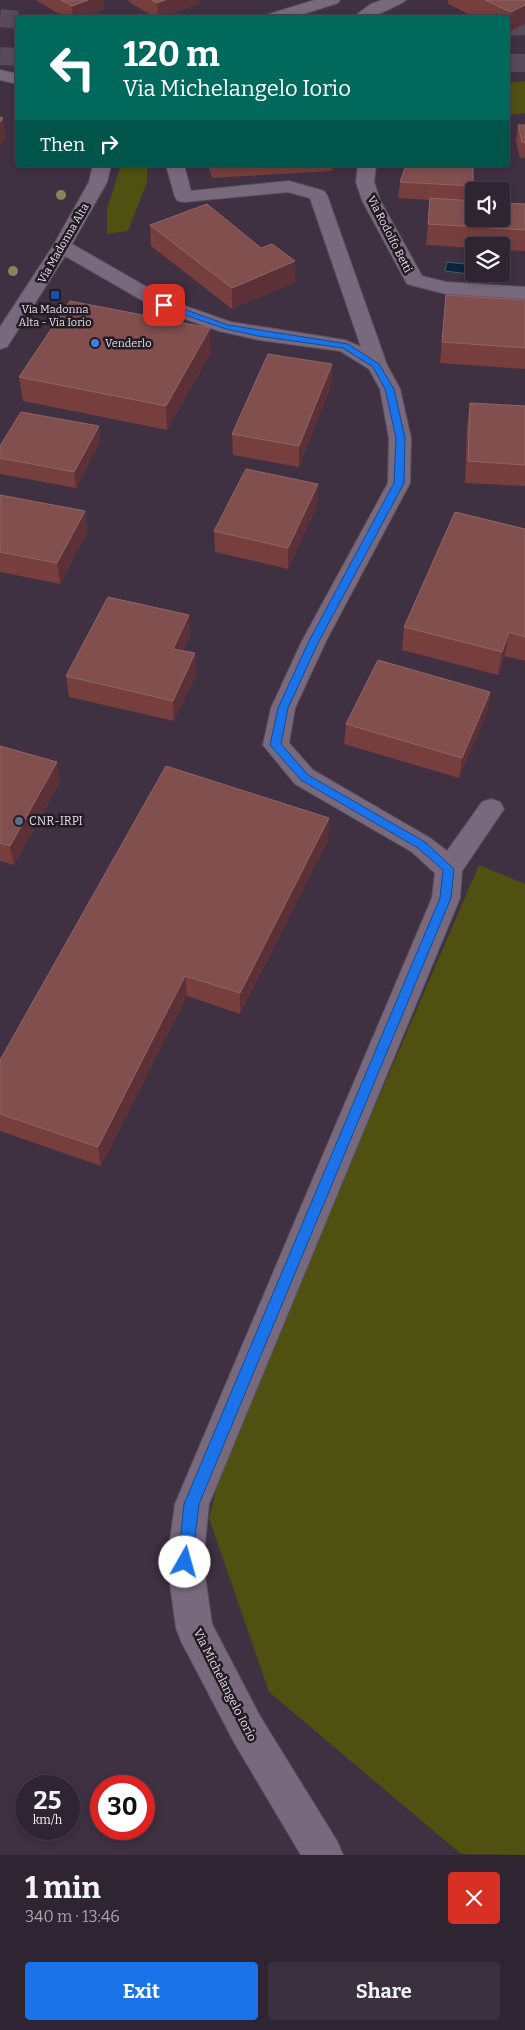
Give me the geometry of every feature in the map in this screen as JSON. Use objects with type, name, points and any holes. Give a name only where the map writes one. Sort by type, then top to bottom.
[{"type":"street","points":[[282,15],[332,0]]},
{"type":"street","points":[[365,15],[377,7],[398,0]]},
{"type":"street","points":[[0,75],[15,78]]},
{"type":"street","name":"Via Madonna Alta","points":[[0,343],[62,246],[98,182],[102,167]]},
{"type":"street","points":[[176,167],[184,197],[288,186],[318,195],[376,365],[390,389],[400,438],[399,483],[314,641],[283,708],[276,745],[304,777],[421,845],[449,869],[491,808]]},
{"type":"street","name":"Via Rodolfo Betti","points":[[367,167],[365,182],[371,200],[414,280],[446,288],[525,293]]},
{"type":"street","points":[[62,246],[164,305],[226,327],[258,334],[345,346],[376,365]]},
{"type":"street","name":"Via Michelangelo Iorio","points":[[323,1855],[248,1731],[194,1628],[185,1562],[192,1504],[446,898],[449,869]]},
{"type":"shaded area","points":[[525,81],[525,113],[510,115],[510,83]]},
{"type":"shaded area","points":[[120,167],[147,167],[147,182],[128,231],[107,234],[107,209]]},
{"type":"shaded area","points":[[479,865],[525,884],[525,1855],[461,1854],[269,1692],[209,1518],[225,1454]]},
{"type":"water","points":[[447,262],[465,264],[465,274],[445,271]]},
{"type":"building","points":[[61,0],[88,0],[72,6]]},
{"type":"building","points":[[152,0],[165,0],[157,3]]},
{"type":"building","points":[[485,0],[525,0],[525,5],[511,12]]},
{"type":"building","points":[[518,125],[525,125],[525,142],[522,142]]},
{"type":"building","points":[[405,167],[473,167],[473,182],[465,182],[465,186],[400,182]]},
{"type":"building","points":[[430,198],[465,200],[465,226],[428,224]]},
{"type":"building","points":[[510,203],[525,204],[525,230],[476,227],[510,227]]},
{"type":"building","points":[[207,204],[261,248],[272,244],[295,261],[232,288],[150,225]]},
{"type":"building","points":[[446,295],[525,300],[525,348],[442,342]]},
{"type":"building","points":[[70,301],[210,328],[166,406],[19,377]]},
{"type":"building","points":[[268,354],[332,364],[299,446],[232,434]]},
{"type":"building","points":[[470,403],[525,406],[525,465],[468,461]]},
{"type":"building","points":[[21,412],[99,426],[74,472],[0,458],[0,446]]},
{"type":"building","points":[[246,469],[318,484],[288,548],[214,531]]},
{"type":"building","points":[[0,495],[85,511],[57,563],[0,552]]},
{"type":"building","points":[[455,512],[525,529],[525,637],[509,632],[502,652],[404,627]]},
{"type":"building","points":[[108,597],[189,615],[173,649],[195,653],[173,701],[66,676]]},
{"type":"building","points":[[378,660],[490,692],[462,758],[346,724]]},
{"type":"building","name":"CNR-IRPI","points":[[0,746],[57,762],[10,846],[0,843]]},
{"type":"building","points":[[166,766],[329,818],[240,993],[185,976],[98,1147],[0,1114],[0,1060]]},
{"type":"tunnel","points":[[0,18],[15,20]]},
{"type":"tunnel","points":[[510,27],[525,26]]},
{"type":"tunnel","points":[[0,56],[15,57]]},
{"type":"tunnel","points":[[510,63],[525,63]]},
{"type":"place","name":"Via Madonna Alta - Via Iorio","points":[[55,295]]},
{"type":"place","name":"Venderlo","points":[[95,343]]},
{"type":"place","name":"CNR-IRPI","points":[[19,821]]},
{"type":"route","points":[[164,305],[226,327],[258,334],[345,346],[376,365],[390,389],[400,438],[399,483],[314,641],[283,708],[276,745],[304,777],[421,845],[449,869],[446,898],[192,1504],[185,1562]]}]
